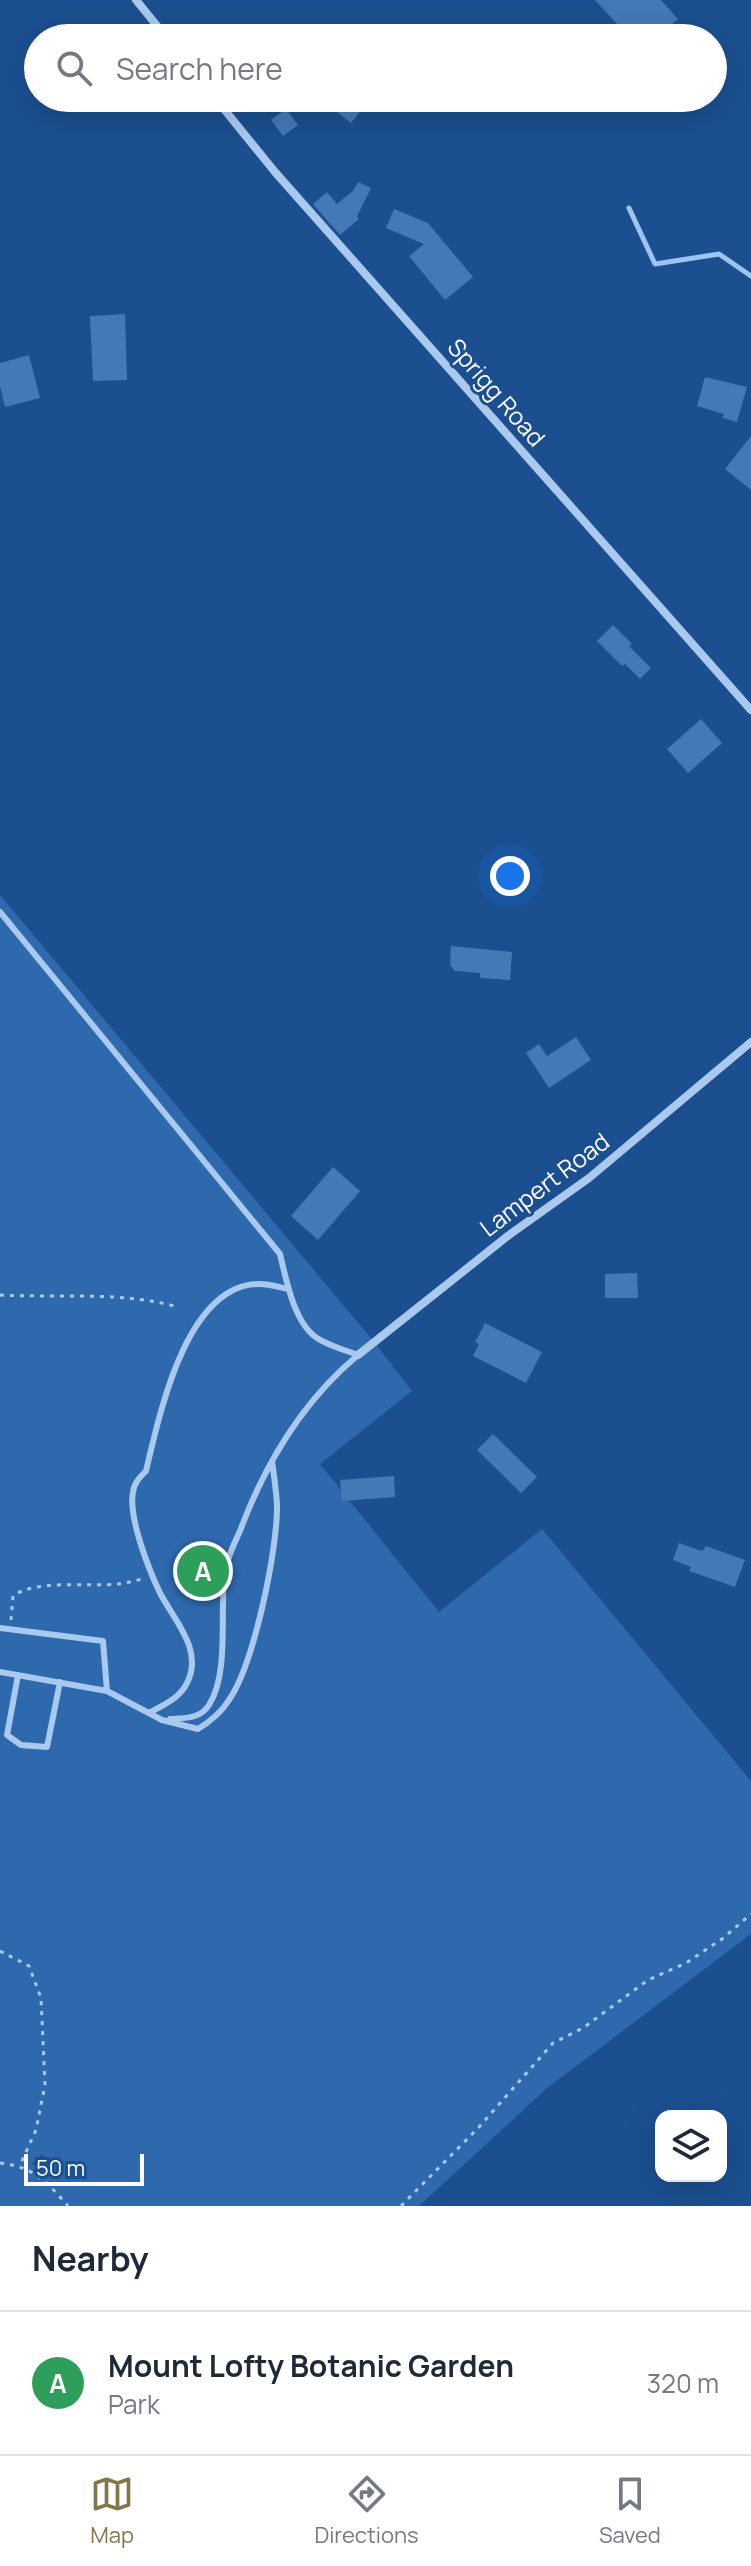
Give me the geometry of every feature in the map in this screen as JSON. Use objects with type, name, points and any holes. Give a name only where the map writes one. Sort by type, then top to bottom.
[{"type":"street","points":[[136,0],[156,24]]},
{"type":"street","name":"Sprigg Road","points":[[226,112],[275,172],[751,710]]},
{"type":"street","name":"Lampert Road","points":[[358,1355],[509,1235],[589,1178],[751,1042]]},
{"type":"lane","points":[[0,912],[280,1254],[288,1289],[301,1320],[311,1333],[327,1344],[358,1355],[318,1393],[294,1424],[251,1501],[225,1572],[220,1664],[208,1706],[193,1718],[162,1720]]},
{"type":"lane","points":[[149,1713],[176,1697],[189,1681],[192,1669],[188,1643],[154,1576],[138,1528],[133,1492],[137,1480],[146,1471],[166,1395],[197,1324],[224,1295],[258,1284],[288,1289]]},
{"type":"lane","points":[[0,1672],[107,1691],[162,1720],[198,1729],[214,1719],[239,1682],[267,1587],[277,1506],[272,1461]]},
{"type":"lane","points":[[0,1628],[103,1641],[107,1691]]},
{"type":"lane","points":[[18,1675],[7,1735],[21,1745],[47,1747],[60,1682]]},
{"type":"path","points":[[0,1295],[98,1296],[155,1301],[178,1307]]},
{"type":"path","points":[[11,1629],[13,1596],[19,1591],[120,1584],[154,1576]]},
{"type":"path","points":[[401,2206],[479,2127],[553,2043],[583,2028],[648,1980],[686,1963],[722,1939],[751,1914]]},
{"type":"path","points":[[0,1951],[29,1966],[41,1998],[45,2085],[36,2130],[20,2165]]},
{"type":"path","points":[[0,2163],[20,2165],[42,2177],[68,2206]]},
{"type":"shaded area","points":[[0,895],[412,1391],[320,1464],[439,1612],[542,1529],[751,1781],[751,1934],[546,2089],[419,2206],[0,2206]]},
{"type":"building","points":[[595,0],[661,0],[678,19],[672,24],[617,24]]},
{"type":"building","points":[[282,112],[288,112],[298,125],[283,136],[271,120]]},
{"type":"building","points":[[337,112],[360,112],[351,123]]},
{"type":"building","points":[[358,182],[371,188],[357,216],[359,219],[340,235],[313,204],[327,192],[337,204],[354,190]]},
{"type":"building","points":[[394,209],[428,223],[473,277],[445,300],[409,256],[424,244],[386,228]]},
{"type":"building","points":[[125,314],[127,380],[93,381],[90,316]]},
{"type":"building","points":[[29,355],[40,398],[5,407],[0,386],[0,363]]},
{"type":"building","points":[[705,377],[747,387],[737,422],[723,418],[724,414],[697,406]]},
{"type":"building","points":[[751,436],[751,490],[725,469]]},
{"type":"building","points":[[613,625],[651,668],[640,679],[597,641]]},
{"type":"building","points":[[701,719],[722,743],[688,773],[667,749]]},
{"type":"building","points":[[451,946],[512,952],[510,980],[480,978],[480,973],[455,971],[450,965]]},
{"type":"building","points":[[576,1037],[591,1060],[549,1088],[526,1053],[539,1044],[547,1056]]},
{"type":"building","points":[[333,1167],[360,1191],[318,1240],[291,1216]]},
{"type":"building","points":[[637,1273],[638,1298],[605,1298],[605,1274]]},
{"type":"building","points":[[485,1323],[542,1352],[526,1383],[473,1356],[479,1344],[475,1342]]},
{"type":"building","points":[[493,1434],[537,1477],[521,1493],[477,1450]]},
{"type":"building","points":[[394,1476],[395,1497],[342,1501],[340,1480]]},
{"type":"building","points":[[679,1543],[702,1551],[706,1546],[745,1560],[735,1587],[689,1571],[691,1567],[673,1560]]},
{"type":"waterway","points":[[629,208],[655,264],[719,254],[751,276]]},
{"type":"place","name":"Mount Lofty Botanic Garden","points":[[203,1571]]}]
